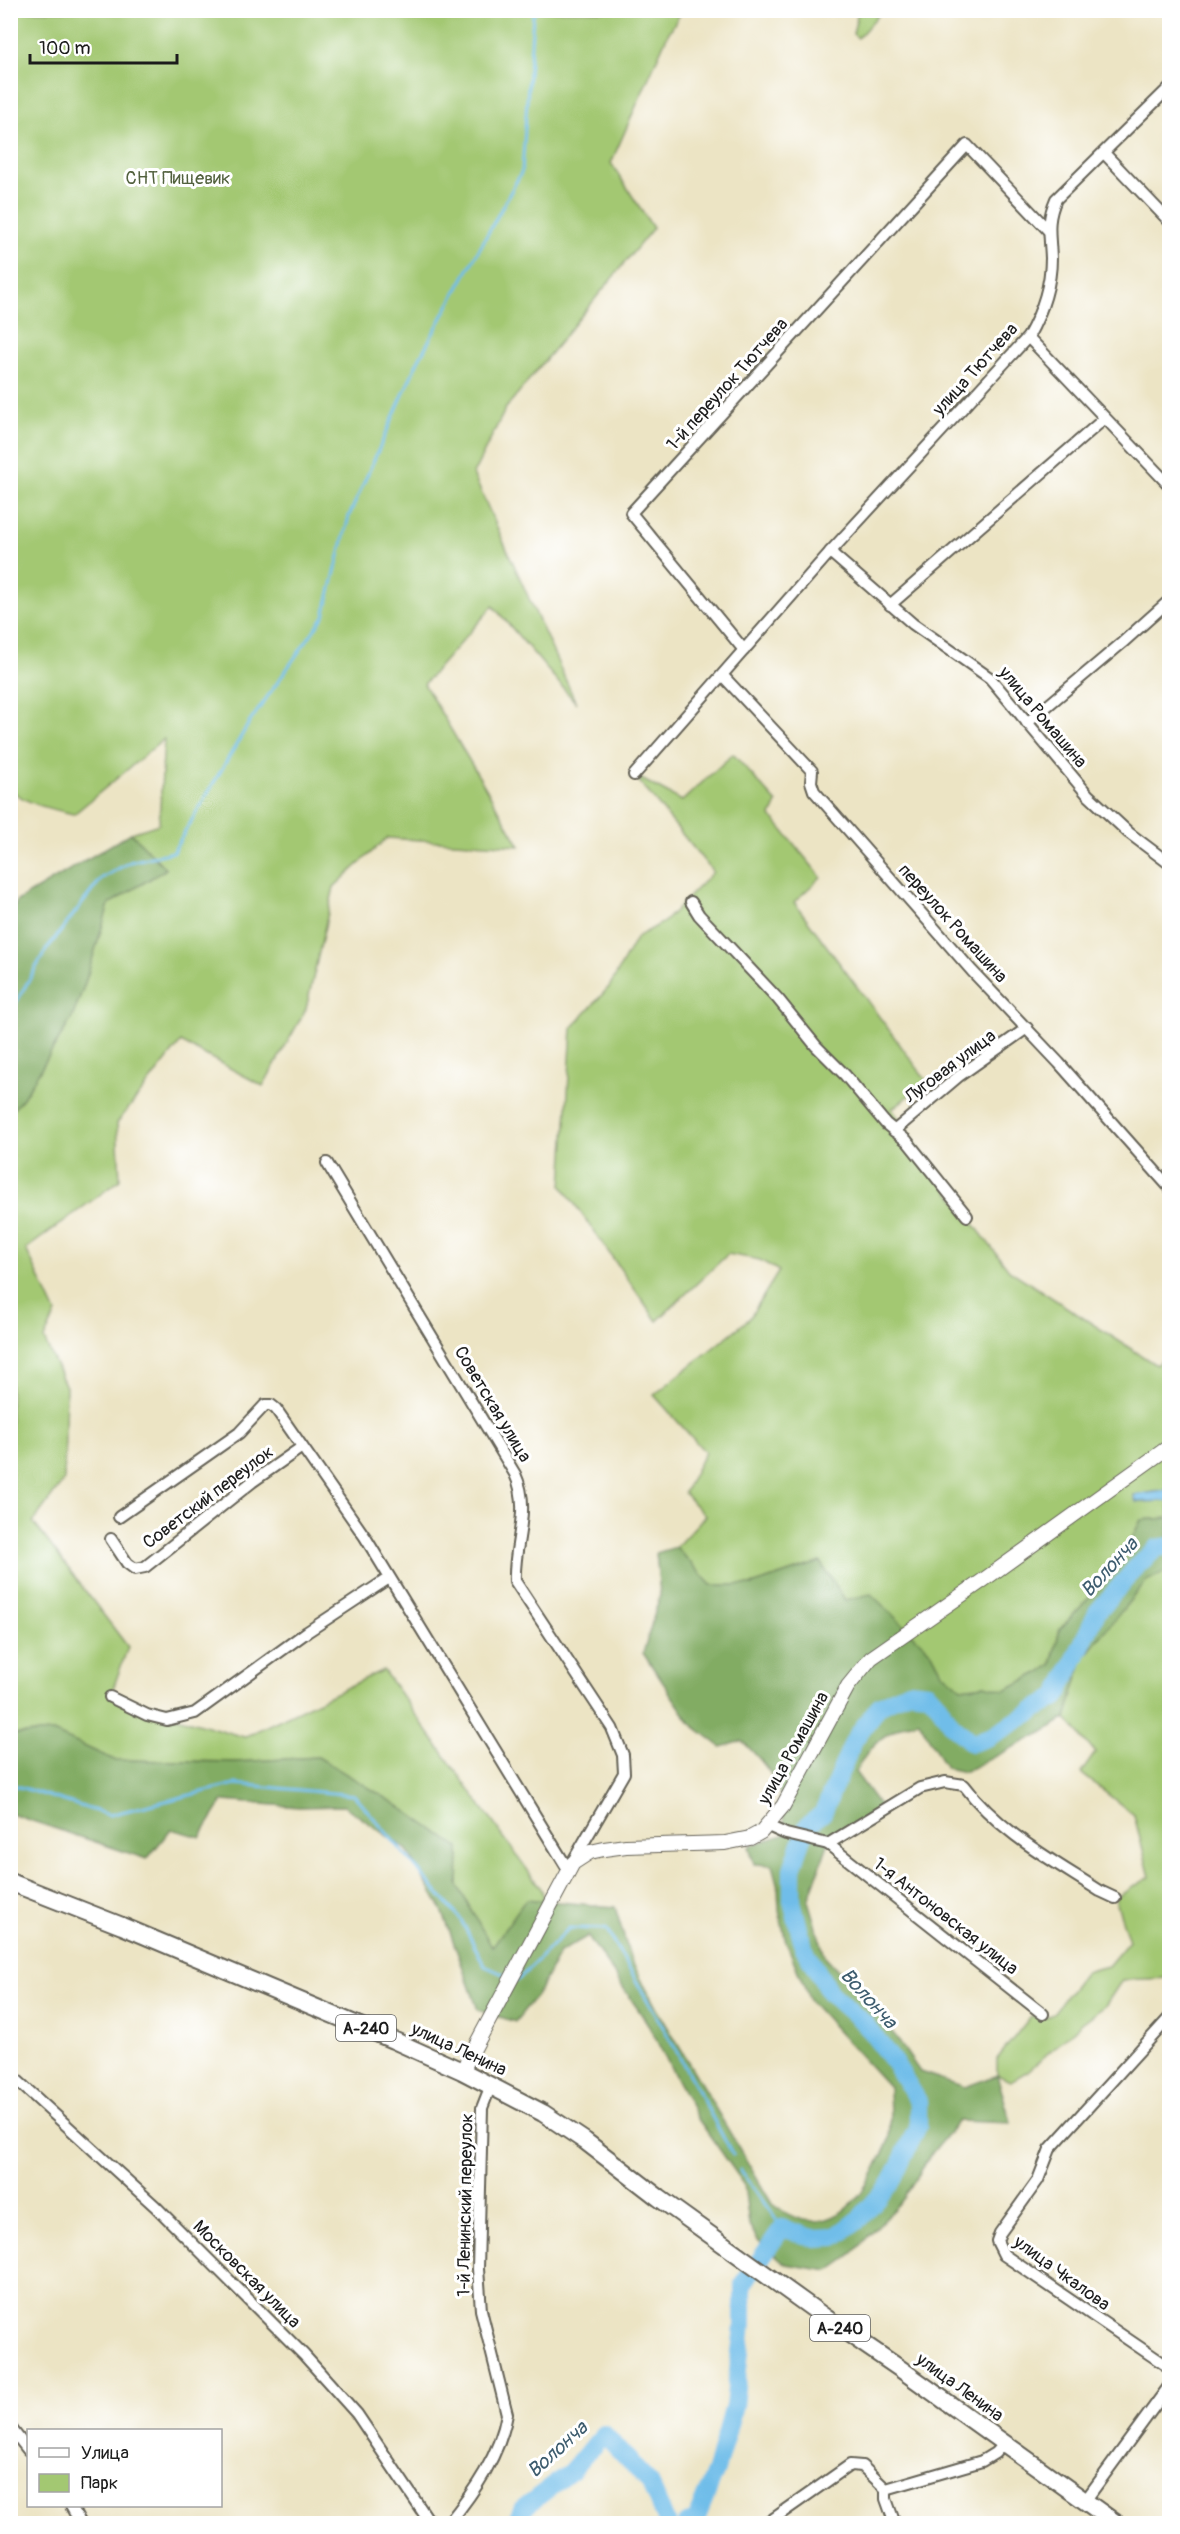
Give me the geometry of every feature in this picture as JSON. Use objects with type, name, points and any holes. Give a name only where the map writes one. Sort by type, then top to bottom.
[{"type":"main road","name":"улица Ленина","points":[[10,1882],[223,1968],[462,2071],[564,2125],[728,2248],[1117,2523]]},
{"type":"street","name":"улица Тютчева","points":[[634,775],[830,552],[1028,337],[1041,314],[1048,285],[1051,257],[1049,215],[1056,199],[1170,87]]},
{"type":"street","name":"1-й переулок Тютчева","points":[[744,650],[631,513],[967,146],[1048,230]]},
{"type":"street","points":[[1104,153],[1170,222]]},
{"type":"street","points":[[1028,337],[1170,486]]},
{"type":"street","points":[[890,605],[1104,419]]},
{"type":"street","name":"улица Ромашина","points":[[830,552],[913,624],[990,678],[1068,774],[1094,801],[1129,833],[1170,864]]},
{"type":"street","points":[[1027,723],[1170,600]]},
{"type":"street","name":"переулок Ромашина","points":[[723,676],[812,771],[811,782],[814,791],[972,971],[1027,1028],[1170,1188]]},
{"type":"street","points":[[691,902],[699,915],[778,999],[816,1046],[894,1131],[907,1141],[967,1216]]},
{"type":"street","name":"Луговая улица","points":[[894,1131],[959,1076],[1027,1028]]},
{"type":"street","name":"Советская улица","points":[[327,1163],[521,1485],[524,1502],[514,1569],[515,1581],[612,1728],[623,1755],[624,1773],[571,1867]]},
{"type":"street","points":[[119,1517],[239,1433],[265,1405],[271,1405],[365,1537],[571,1867],[462,2071]]},
{"type":"street","name":"улица Ромашина","points":[[571,1867],[590,1852],[604,1849],[740,1841],[750,1838],[768,1826],[783,1806],[848,1686],[871,1658],[1170,1446]]},
{"type":"street","name":"Советский переулок","points":[[111,1539],[127,1563],[135,1569],[145,1567],[252,1482],[302,1447]]},
{"type":"street","points":[[110,1697],[147,1715],[168,1720],[195,1713],[280,1650],[389,1578]]},
{"type":"street","points":[[768,1826],[801,1838],[828,1844],[920,1788],[945,1782],[964,1785],[981,1807],[1021,1840],[1100,1891],[1115,1898]]},
{"type":"street","name":"1-я Антоновская улица","points":[[828,1844],[1043,2014]]},
{"type":"street","name":"улица Чкалова","points":[[1170,2017],[1050,2149],[1038,2181],[1000,2233],[997,2241],[1004,2255],[1170,2368]]},
{"type":"street","name":"Московская улица","points":[[10,2074],[155,2206],[304,2355],[357,2414],[431,2523]]},
{"type":"street","name":"1-й Ленинский переулок","points":[[448,2523],[475,2489],[505,2426],[507,2414],[481,2310],[478,2269],[482,2108],[491,2085]]},
{"type":"street","points":[[1085,2501],[1170,2385]]},
{"type":"street","points":[[10,2427],[27,2449]]},
{"type":"street","points":[[886,2489],[982,2461],[995,2453],[1004,2443]]},
{"type":"street","points":[[766,2523],[850,2464],[862,2466],[886,2489],[886,2499],[895,2523]]},
{"type":"street","points":[[72,2507],[81,2523]]},
{"type":"green space","name":"СНТ Пищевик","points":[[11,11],[682,11],[668,34],[611,163],[653,228],[506,408],[473,474],[576,703],[493,606],[424,684],[520,846],[387,838],[334,887],[306,1009],[263,1086],[181,1042],[117,1123],[120,1180],[26,1249],[56,1313],[44,1339],[66,1387],[64,1480],[33,1522],[128,1647],[110,1697],[244,1737],[383,1670],[542,1890],[544,1900],[526,1900],[492,1948],[458,1886],[459,1848],[318,1757],[237,1762],[114,1760],[53,1732],[11,1735],[10,1112],[23,1098],[72,1018],[109,904],[166,869],[131,833],[159,824],[164,739],[74,814],[33,803],[11,790]]},
{"type":"green space","points":[[858,11],[882,11],[858,38],[853,34]]},
{"type":"green space","points":[[733,754],[777,803],[771,816],[821,877],[794,902],[927,1081],[892,1109],[947,1189],[1009,1270],[1156,1365],[1169,1352],[1169,1490],[1134,1495],[1137,1501],[1169,1501],[1169,1518],[1141,1520],[1117,1568],[1060,1629],[1051,1665],[1005,1690],[984,1685],[961,1688],[942,1672],[932,1653],[871,1595],[845,1600],[820,1562],[752,1585],[711,1585],[676,1547],[705,1516],[684,1493],[705,1452],[654,1395],[749,1319],[779,1271],[760,1260],[728,1254],[657,1321],[562,1186],[572,1028],[609,987],[637,937],[664,922],[713,872],[634,775],[682,801]]},
{"type":"green space","points":[[131,833],[166,869],[109,904],[72,1018],[23,1098],[11,1112],[11,916],[17,901]]},
{"type":"green space","points":[[1169,1518],[1169,1570],[1146,1581],[1083,1658],[1066,1718],[1044,1732],[964,1772],[946,1768],[919,1721],[898,1728],[881,1739],[867,1753],[855,1772],[883,1810],[828,1844],[808,1901],[825,1956],[882,2017],[920,2072],[965,2087],[997,2075],[1011,2123],[958,2121],[932,2153],[904,2198],[849,2257],[829,2271],[786,2264],[758,2240],[749,2225],[744,2184],[698,2119],[646,2021],[588,1936],[560,1952],[539,1992],[515,2022],[478,2010],[442,1910],[407,1850],[344,1806],[299,1807],[223,1801],[200,1837],[171,1829],[147,1859],[11,1814],[10,1735],[53,1732],[114,1760],[237,1762],[318,1757],[396,1804],[459,1848],[458,1886],[492,1947],[526,1899],[615,1907],[631,1960],[657,2009],[772,2204],[789,2215],[805,2220],[820,2221],[833,2217],[846,2209],[867,2184],[876,2167],[889,2136],[889,2087],[810,2001],[786,1942],[779,1911],[778,1887],[772,1865],[754,1864],[749,1846],[786,1834],[782,1804],[770,1773],[742,1741],[721,1747],[691,1724],[643,1653],[660,1595],[656,1553],[676,1547],[711,1585],[752,1585],[820,1562],[845,1600],[871,1594],[932,1653],[942,1672],[961,1688],[984,1685],[1005,1690],[1051,1665],[1060,1629],[1117,1568],[1141,1520]]},
{"type":"green space","points":[[1169,1570],[1169,1978],[1122,1980],[1105,2006],[1082,2023],[1028,2071],[1011,2081],[997,2075],[997,2059],[1031,2016],[1047,2017],[1054,2012],[1085,1972],[1108,1966],[1129,1941],[1115,1898],[1150,1877],[1134,1815],[1081,1773],[1095,1753],[1066,1718],[1083,1658],[1146,1581]]},
{"type":"water","points":[[1169,1490],[1169,1501],[1136,1502],[1134,1495]]},
{"type":"waterway","points":[[10,1013],[46,950],[102,878],[130,862],[173,852],[249,723],[324,616],[349,516],[418,361],[522,171],[533,16],[536,10]]},
{"type":"waterway","name":"Волонча","points":[[686,2524],[696,2520],[716,2470],[734,2406],[743,2325],[743,2284],[782,2228],[813,2238],[835,2237],[860,2218],[891,2183],[918,2126],[918,2101],[898,2068],[865,2024],[830,1993],[804,1948],[792,1901],[792,1869],[807,1826],[823,1813],[854,1740],[879,1706],[909,1691],[928,1693],[951,1724],[972,1743],[989,1737],[1057,1697],[1097,1612],[1139,1564],[1157,1548],[1170,1546]]},
{"type":"waterway","points":[[10,1784],[109,1815],[235,1784],[354,1795],[461,1920],[485,1966],[505,1975]]},
{"type":"waterway","points":[[517,1981],[569,1928],[606,1929],[733,2155]]},
{"type":"waterway","points":[[740,2169],[782,2228]]},
{"type":"waterway","name":"Волонча","points":[[515,2524],[522,2509],[569,2473],[604,2434],[650,2483],[667,2524]]}]
